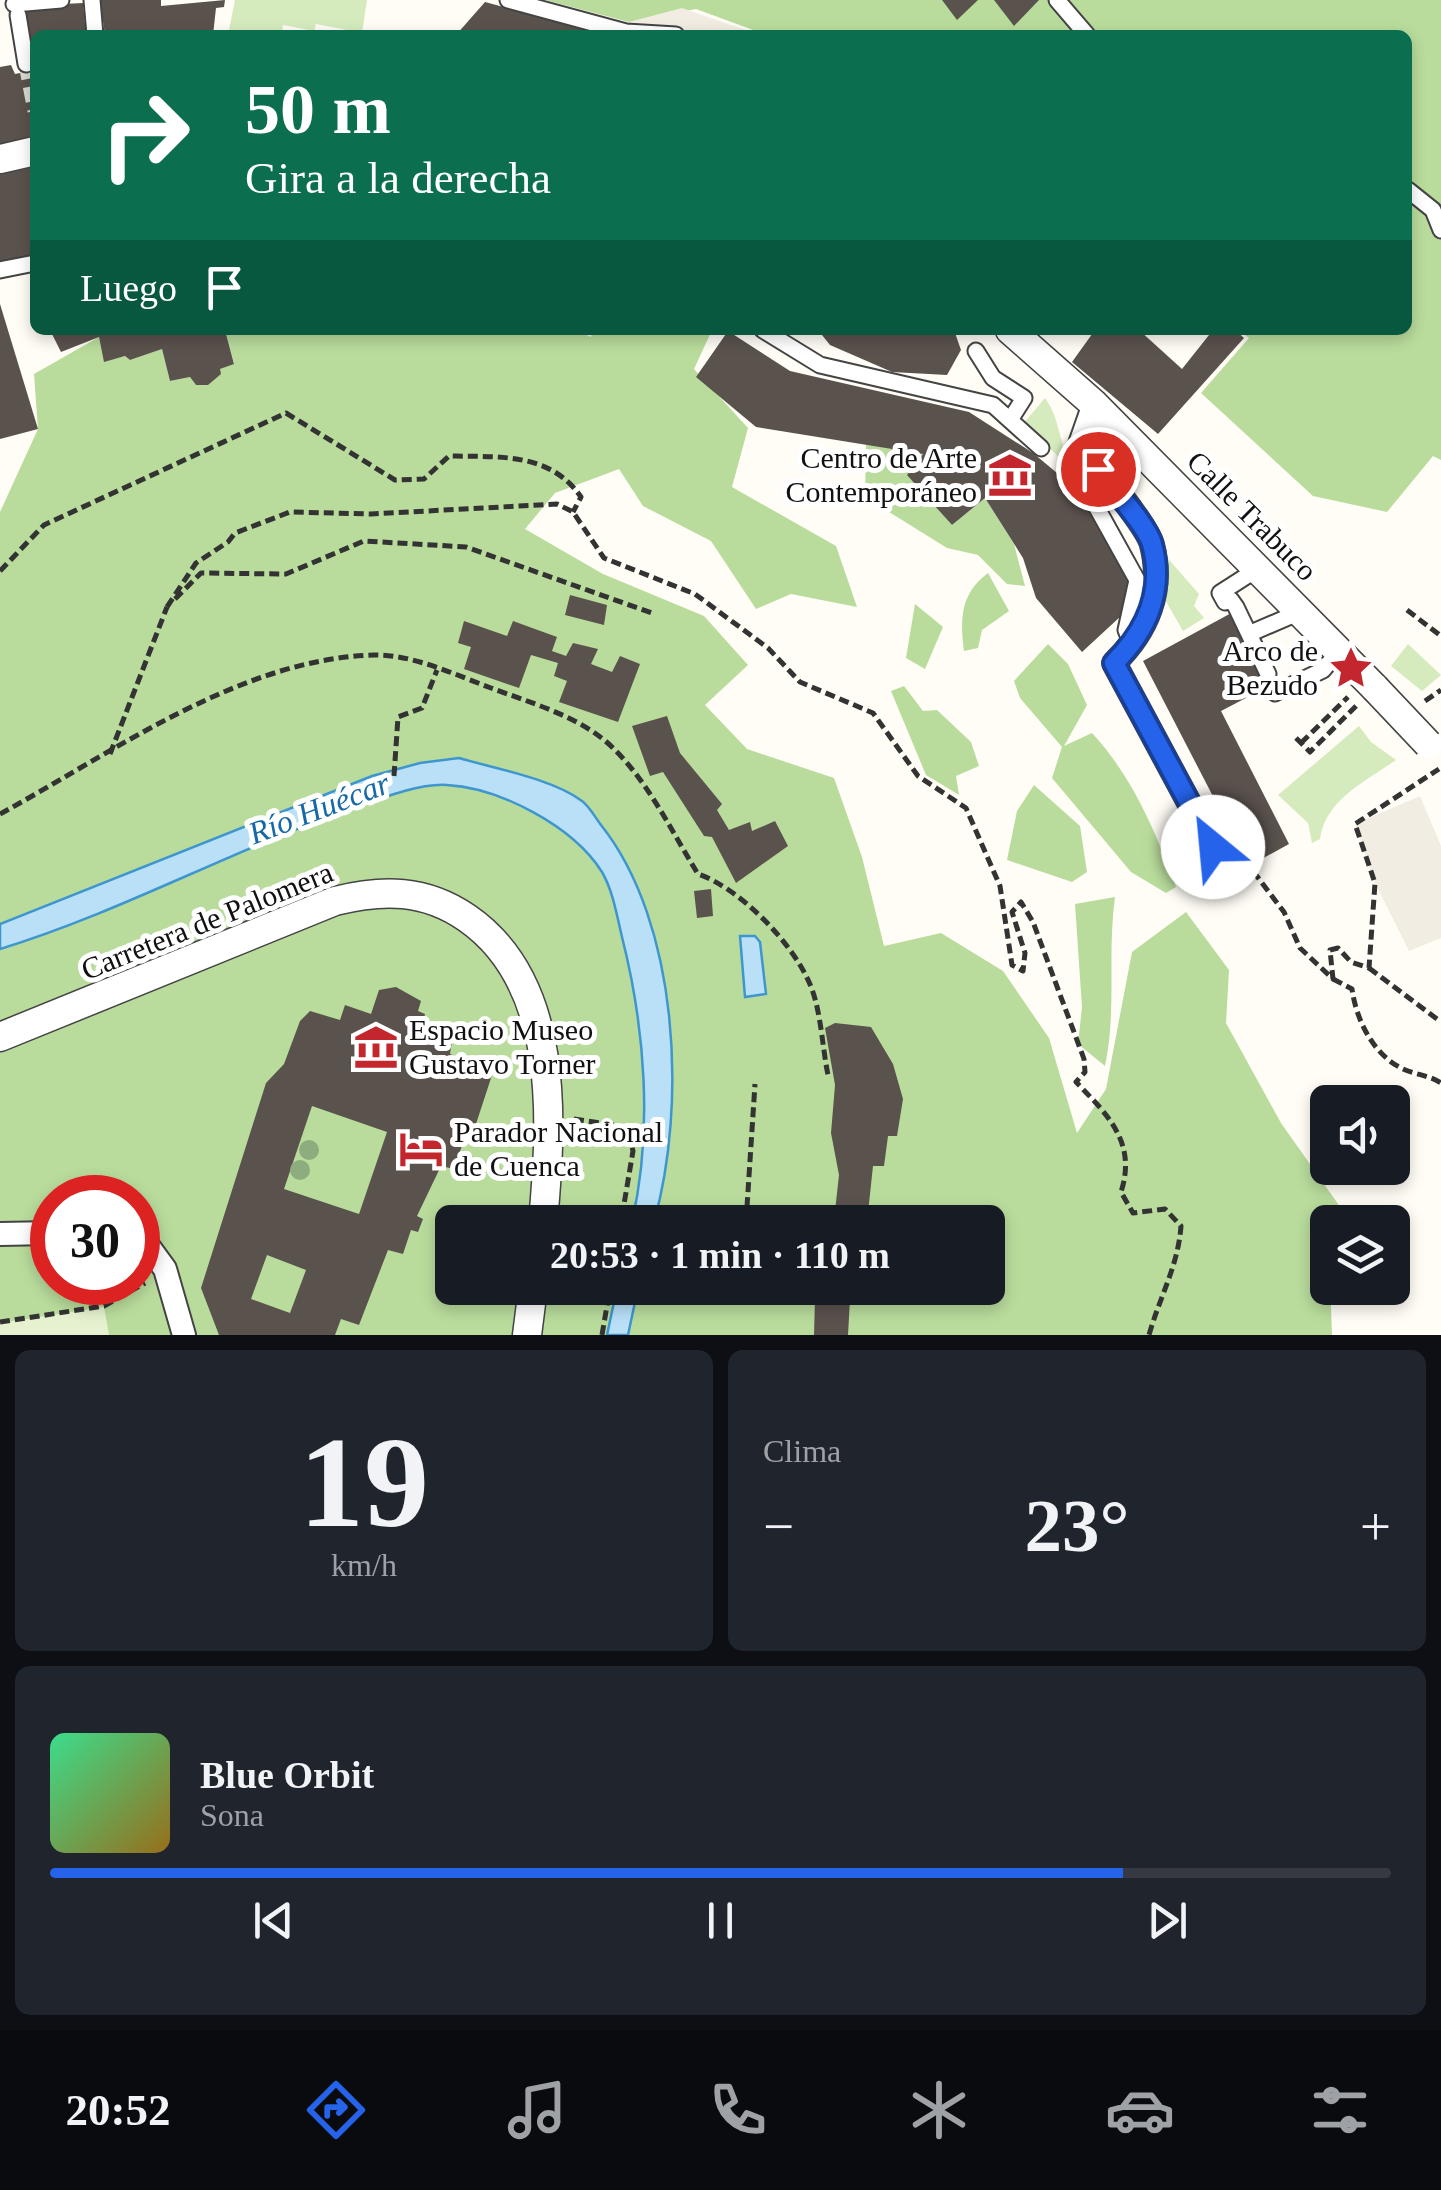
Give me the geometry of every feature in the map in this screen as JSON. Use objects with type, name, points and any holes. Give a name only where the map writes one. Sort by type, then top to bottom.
[{"type":"street","points":[[26,64],[16,9],[60,0]]},
{"type":"street","points":[[92,0],[95,30]]},
{"type":"street","points":[[508,0],[619,30]]},
{"type":"street","points":[[1057,0],[1083,30]]},
{"type":"street","points":[[0,159],[30,152]]},
{"type":"street","points":[[1412,193],[1433,210],[1441,230]]},
{"type":"street","points":[[0,270],[30,264]]},
{"type":"street","points":[[771,335],[820,364],[993,405],[1041,448]]},
{"type":"street","name":"Calle Trabuco","points":[[1016,335],[1094,404],[1259,568],[1302,611],[1331,660],[1437,756]]},
{"type":"street","points":[[976,351],[994,378],[1024,398],[1010,420]]},
{"type":"street","points":[[1094,404],[1080,444],[1152,542],[1154,606],[1132,645],[1114,663],[1236,875]]},
{"type":"street","points":[[1087,490],[1137,580],[1126,630],[1132,645]]},
{"type":"street","points":[[1259,568],[1220,593],[1225,602],[1231,600],[1236,607],[1268,674]]},
{"type":"street","points":[[1251,633],[1302,611]]},
{"type":"street","points":[[1275,694],[1331,660]]},
{"type":"street","name":"Carretera de Palomera","points":[[0,1037],[335,901],[375,892],[427,897],[488,933],[504,950],[528,995],[545,1070],[543,1205]]},
{"type":"street","points":[[0,1234],[30,1233]]},
{"type":"street","points":[[160,1262],[184,1335]]},
{"type":"street","points":[[527,1335],[531,1305]]},
{"type":"path","points":[[0,571],[44,525],[286,412],[395,480],[424,479],[448,456],[518,458],[566,475],[581,497],[573,512]]},
{"type":"path","points":[[110,754],[167,607],[196,563],[228,542],[235,532],[290,512],[371,514],[557,504],[573,512],[604,558],[695,594],[768,648],[800,682],[873,713],[918,776],[966,808],[1000,886],[1012,965],[1023,971],[1025,953],[1012,912],[1020,902],[1033,922],[1084,1059],[1085,1072],[1076,1082],[1114,1122],[1126,1151],[1127,1174],[1121,1192],[1134,1213],[1164,1209],[1181,1226],[1179,1259],[1160,1296],[1149,1335]]},
{"type":"path","points":[[167,607],[201,573],[286,574],[364,541],[466,547],[652,613]]},
{"type":"path","points":[[1407,610],[1441,636]]},
{"type":"path","points":[[0,814],[216,693],[308,667],[376,655],[438,668],[557,714],[611,745],[639,779],[698,874],[719,882],[760,915],[810,982],[828,1075]]},
{"type":"path","points":[[1331,660],[1349,696],[1299,741],[1310,752],[1370,693]]},
{"type":"path","points":[[394,776],[398,717],[422,708],[438,668]]},
{"type":"path","points":[[1425,702],[1441,690]]},
{"type":"path","points":[[1369,968],[1375,883],[1354,824],[1437,756]]},
{"type":"path","points":[[1236,875],[1252,871],[1284,912],[1300,948],[1334,979],[1352,989],[1354,1012],[1366,1035],[1400,1068],[1441,1084]]},
{"type":"path","points":[[1334,979],[1330,950],[1338,948],[1351,962],[1369,968],[1441,1022]]},
{"type":"path","points":[[747,1205],[755,1084]]},
{"type":"path","points":[[569,1137],[574,1118],[626,1128],[634,1152],[624,1205]]},
{"type":"path","points":[[0,1322],[104,1306],[165,1269]]},
{"type":"path","points":[[602,1335],[607,1305]]},
{"type":"green space","points":[[235,0],[367,0],[362,30],[316,24],[314,30],[283,25],[282,30],[229,30]]},
{"type":"green space","points":[[545,0],[1441,0],[1441,460],[1433,456],[1387,512],[1313,496],[1201,393],[1249,338],[1245,335],[1412,335],[1412,30],[753,30],[696,9],[629,22]]},
{"type":"green space","points":[[226,335],[710,335],[694,369],[748,428],[732,487],[836,546],[857,607],[791,594],[756,609],[711,541],[643,506],[619,469],[555,493],[525,529],[603,574],[704,616],[748,665],[705,705],[747,749],[834,778],[862,857],[884,946],[941,933],[1003,971],[1049,1038],[1077,1133],[1106,1089],[1132,952],[1186,912],[1229,970],[1226,1023],[1281,1123],[1310,1164],[1310,1185],[1325,1185],[1339,1205],[1310,1205],[1310,1305],[1331,1305],[1332,1335],[0,1335],[0,512],[38,429],[34,374],[99,337],[105,361],[125,356],[130,360],[162,349],[170,381],[190,377],[196,385],[208,385],[220,369],[234,363]]},
{"type":"green space","points":[[1045,398],[1054,415],[1074,471],[1023,424]]},
{"type":"green space","points":[[866,444],[923,454],[908,475],[952,525],[985,498],[1014,544],[1025,586],[1007,584],[978,555],[947,548],[865,497]]},
{"type":"green space","points":[[1163,553],[1199,594],[1194,606],[1204,618],[1183,631],[1159,589]]},
{"type":"green space","points":[[988,573],[1009,611],[982,630],[978,648],[964,651],[962,628],[967,598]]},
{"type":"green space","points":[[915,604],[943,627],[925,669],[906,658]]},
{"type":"green space","points":[[1048,644],[1068,664],[1087,705],[1064,746],[1092,733],[1119,767],[1151,825],[1176,887],[1166,893],[1131,872],[1052,778],[1062,747],[1020,698],[1014,681]]},
{"type":"green space","points":[[1408,644],[1441,675],[1422,691],[1391,666]]},
{"type":"green space","points":[[904,686],[923,711],[937,710],[971,742],[979,766],[956,776],[959,795],[926,775],[891,691]]},
{"type":"green space","points":[[1359,726],[1371,742],[1396,760],[1338,802],[1323,825],[1320,839],[1312,843],[1308,823],[1278,795]]},
{"type":"green space","points":[[1034,785],[1080,826],[1087,872],[1072,882],[1007,860],[1017,811]]},
{"type":"green space","points":[[1115,897],[1105,1066],[1078,1044],[1082,1007],[1075,904]]},
{"type":"green space","points":[[104,1307],[109,1335],[0,1335],[0,1323]]},
{"type":"shaded area","points":[[682,8],[745,30],[627,30],[629,22]]},
{"type":"shaded area","points":[[1420,796],[1441,846],[1441,938],[1409,951],[1375,883],[1355,824]]},
{"type":"water","name":"Río Huécar","points":[[459,758],[539,780],[570,793],[592,812],[627,865],[647,912],[661,963],[669,1016],[671,1124],[658,1205],[635,1205],[643,1151],[644,1079],[630,972],[612,895],[602,872],[573,839],[534,812],[490,793],[447,785],[396,794],[301,827],[87,918],[0,949],[0,924],[372,776],[420,763]]},
{"type":"water","points":[[740,936],[755,936],[760,942],[766,994],[745,997]]},
{"type":"water","points":[[613,1305],[634,1305],[628,1335],[607,1335]]},
{"type":"building","points":[[100,0],[161,0],[161,6],[225,0],[224,7],[216,8],[214,30],[104,30]]},
{"type":"building","points":[[942,0],[978,0],[957,20]]},
{"type":"building","points":[[994,0],[1039,0],[1014,26]]},
{"type":"building","points":[[485,2],[590,30],[460,30]]},
{"type":"building","points":[[83,3],[86,30],[30,30],[30,36],[24,6]]},
{"type":"building","points":[[11,65],[15,74],[30,71],[30,144],[0,150],[0,67]]},
{"type":"building","points":[[30,167],[30,260],[0,268],[0,173]]},
{"type":"building","points":[[0,304],[38,429],[0,439]]},
{"type":"building","points":[[52,335],[226,335],[234,364],[220,369],[221,374],[208,385],[196,385],[190,377],[170,381],[162,349],[130,360],[125,356],[104,362],[99,337],[61,352]]},
{"type":"building","points":[[725,335],[734,335],[790,371],[969,412],[1033,453],[1081,493],[1128,580],[1121,616],[1082,652],[1036,598],[1023,558],[985,498],[952,525],[907,475],[923,454],[756,427],[696,377]]},
{"type":"building","points":[[822,335],[956,335],[961,350],[947,375],[892,372],[830,345]]},
{"type":"building","points":[[1091,335],[1145,335],[1182,369],[1209,335],[1244,338],[1158,434],[1072,362]]},
{"type":"building","points":[[570,595],[607,605],[604,625],[565,615]]},
{"type":"building","points":[[1235,611],[1269,686],[1221,711],[1289,844],[1249,866],[1143,661]]},
{"type":"building","points":[[464,621],[507,636],[513,621],[557,637],[552,651],[566,656],[573,643],[598,649],[591,664],[612,672],[620,656],[640,664],[618,722],[559,702],[567,681],[554,676],[558,663],[531,655],[519,688],[464,669],[471,647],[458,643]]},
{"type":"building","points":[[667,716],[680,753],[722,804],[717,810],[729,830],[750,822],[752,831],[775,821],[788,846],[736,883],[712,837],[704,836],[663,772],[650,776],[632,726]]},
{"type":"building","points":[[711,889],[713,916],[697,918],[694,891]]},
{"type":"building","name":"Parador Nacional de Cuenca","points":[[396,987],[421,1001],[418,1011],[425,1014],[421,1031],[452,1041],[450,1054],[494,1069],[475,1127],[467,1131],[454,1169],[441,1166],[417,1216],[423,1219],[418,1232],[411,1230],[403,1254],[388,1250],[359,1325],[341,1319],[335,1335],[219,1335],[201,1288],[266,1083],[284,1064],[300,1021],[310,1011],[340,1020],[345,1005],[371,1014],[379,990]],"holes":[[[312,1106],[387,1132],[359,1214],[284,1189]],[[267,1255],[306,1270],[290,1313],[251,1299]]]},
{"type":"building","points":[[835,1023],[871,1027],[893,1064],[903,1099],[897,1136],[888,1136],[884,1166],[873,1166],[869,1205],[836,1205],[839,1175],[831,1133],[835,1085],[825,1028]]},
{"type":"building","points":[[815,1305],[850,1305],[848,1335],[814,1335]]},
{"type":"tunnel","points":[[26,64],[30,85]]},
{"type":"place","name":"Centro de Arte Contemporáneo","points":[[1010,475]]},
{"type":"place","name":"Arco de Bezudo","points":[[1351,668]]},
{"type":"place","name":"Espacio Museo Gustavo Torner","points":[[376,1047]]},
{"type":"place","name":"Parador Nacional de Cuenca","points":[[421,1149]]},
{"type":"route","points":[[1098,469],[1152,542],[1154,606],[1132,645],[1114,663],[1213,847]]}]
